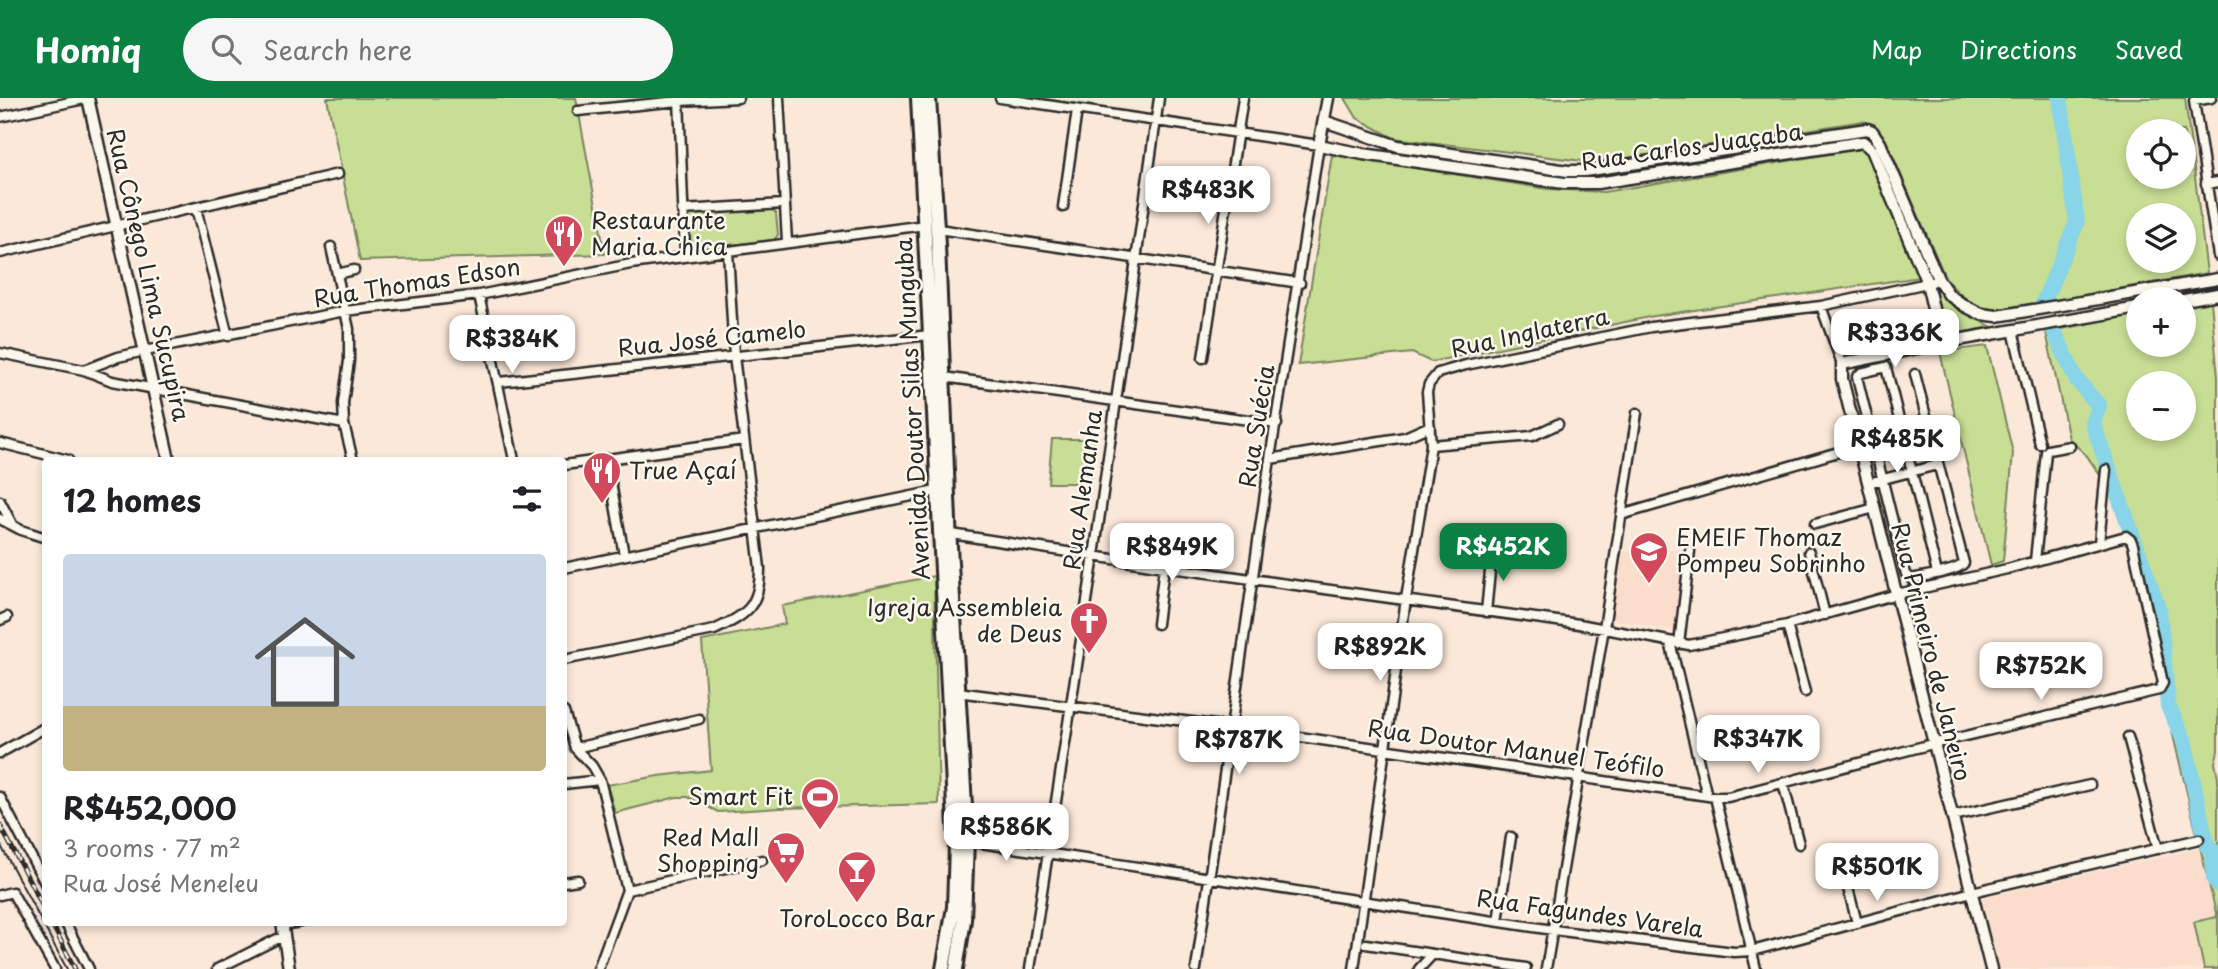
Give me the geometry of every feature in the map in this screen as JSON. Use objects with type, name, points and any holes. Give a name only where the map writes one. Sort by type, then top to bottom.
[{"type":"main road","name":"Avenida Doutor Silas Munguba","points":[[918,98],[944,377],[942,490]]},
{"type":"main road","name":"Avenida Doutor Silas Munguba","points":[[929,98],[930,335],[942,490],[952,691],[956,862],[953,916],[943,969]]},
{"type":"main road","name":"Avenida Doutor Silas Munguba","points":[[952,691],[967,842],[964,920],[957,969]]},
{"type":"street","points":[[0,117],[89,98]]},
{"type":"street","name":"Rua Cônego Lima Sucupira","points":[[89,98],[168,457]]},
{"type":"street","points":[[578,111],[679,99],[738,98]]},
{"type":"street","points":[[779,98],[788,242]]},
{"type":"street","points":[[1000,98],[1319,145]]},
{"type":"street","name":"Rua Alemanha","points":[[1030,969],[1094,556],[1159,98]]},
{"type":"street","points":[[1203,358],[1243,98]]},
{"type":"street","name":"Rua Suécia","points":[[1196,969],[1270,459],[1278,424],[1328,98]]},
{"type":"street","points":[[2211,98],[2194,101],[2218,256]]},
{"type":"street","points":[[679,99],[685,255]]},
{"type":"street","points":[[1063,207],[1077,110]]},
{"type":"street","name":"Rua Carlos Juaçaba","points":[[1324,121],[1398,146],[1568,171],[1601,170],[1863,129],[1872,131],[1880,143],[1938,279],[1950,295],[1981,314],[1997,316],[2218,279]]},
{"type":"street","points":[[1351,152],[1342,147],[1340,140],[1343,134],[1353,132]]},
{"type":"street","name":"Rua Carlos Juaçaba","points":[[1319,145],[1351,152],[1581,184],[1860,141],[1872,150],[1927,283],[1941,343]]},
{"type":"street","points":[[1732,149],[1735,162]]},
{"type":"street","points":[[0,253],[338,174]]},
{"type":"street","points":[[2206,184],[2218,182]]},
{"type":"street","points":[[682,210],[784,204]]},
{"type":"street","points":[[196,208],[228,336]]},
{"type":"street","name":"Rua Thomas Edson","points":[[84,370],[118,357],[145,351],[345,312],[479,295],[685,255],[931,227],[1300,283]]},
{"type":"street","points":[[331,247],[349,345],[343,403],[344,424],[352,457]]},
{"type":"street","points":[[567,659],[714,630],[737,620],[752,607],[756,599],[760,588],[760,568],[734,356],[728,251]]},
{"type":"street","points":[[337,274],[354,270]]},
{"type":"street","name":"Rua Inglaterra","points":[[1354,969],[1406,599],[1431,445],[1427,398],[1429,384],[1438,373],[1651,327],[1821,306],[1938,279]]},
{"type":"street","points":[[2196,298],[2218,294]]},
{"type":"street","points":[[479,295],[513,457]]},
{"type":"street","name":"Rua Primeiro de Janeiro","points":[[1821,306],[1842,364],[1842,379],[1936,743],[1990,969]]},
{"type":"street","points":[[1842,364],[1941,343],[2126,310]]},
{"type":"street","points":[[2013,330],[2040,444]]},
{"type":"street","name":"Rua José Camelo","points":[[499,382],[930,335]]},
{"type":"street","points":[[0,354],[84,370],[112,381],[344,424]]},
{"type":"street","points":[[1915,374],[1964,563],[1961,568],[1911,579],[1908,577],[1857,377],[1861,373],[1886,367],[1937,573]]},
{"type":"street","points":[[944,377],[1278,424]]},
{"type":"street","points":[[1546,969],[1604,628],[1637,413]]},
{"type":"street","points":[[1431,445],[1532,436],[1558,424]]},
{"type":"street","points":[[1270,459],[1405,437],[1430,426]]},
{"type":"street","points":[[567,464],[744,440]]},
{"type":"street","points":[[0,443],[56,457]]},
{"type":"street","points":[[1621,515],[1859,446]]},
{"type":"street","points":[[2035,561],[2046,452],[2070,446]]},
{"type":"street","points":[[607,460],[624,555]]},
{"type":"street","points":[[1868,483],[1937,465]]},
{"type":"street","points":[[944,533],[1164,567],[1604,628],[1675,643],[1700,645],[1787,625],[2099,543],[2106,470]]},
{"type":"street","points":[[567,567],[942,490]]},
{"type":"street","points":[[0,502],[12,524]]},
{"type":"street","points":[[1815,524],[1875,508]]},
{"type":"street","points":[[0,519],[42,536]]},
{"type":"street","name":"Rua Doutor Manuel Teófilo","points":[[952,691],[1231,727],[1711,797],[1728,797],[2162,687],[2131,540],[2126,536],[2099,543]]},
{"type":"street","points":[[1486,612],[1492,551]]},
{"type":"street","points":[[1690,551],[1675,643],[1711,797],[1756,969]]},
{"type":"street","points":[[1809,552],[1825,615]]},
{"type":"street","points":[[1157,624],[1164,567]]},
{"type":"street","points":[[1787,625],[1805,692]]},
{"type":"street","points":[[575,748],[699,719]]},
{"type":"street","points":[[567,722],[575,748],[592,766],[600,780],[627,890],[598,969]]},
{"type":"street","points":[[0,753],[42,729]]},
{"type":"street","points":[[2128,737],[2158,849]]},
{"type":"street","points":[[567,784],[600,780]]},
{"type":"street","points":[[1783,783],[1799,844]]},
{"type":"street","points":[[1953,816],[2090,785]]},
{"type":"street","points":[[0,797],[42,877]]},
{"type":"street","points":[[1498,921],[1511,837]]},
{"type":"street","name":"Rua Fagundes Varela","points":[[967,842],[1553,930],[1734,952],[1752,951],[1972,892],[2199,839]]},
{"type":"street","points":[[627,890],[762,860]]},
{"type":"street","points":[[1842,865],[1857,923]]},
{"type":"street","points":[[567,882],[578,880]]},
{"type":"street","points":[[0,895],[12,892],[55,969]]},
{"type":"street","points":[[67,926],[89,969]]},
{"type":"street","points":[[282,926],[289,969]]},
{"type":"street","points":[[217,969],[277,939],[284,939]]},
{"type":"street","points":[[1366,944],[1526,968]]},
{"type":"street","points":[[1419,969],[1432,955]]},
{"type":"street","points":[[1447,957],[1452,968]]},
{"type":"shaded area","name":"EMEIF Thomaz Pompeu Sobrinho","points":[[1687,549],[1675,631],[1610,619],[1622,552]]},
{"type":"shaded area","points":[[2201,848],[2217,918],[2194,922],[2204,969],[1999,969],[1981,898]]},
{"type":"green space","points":[[327,98],[576,98],[605,254],[360,261]]},
{"type":"green space","points":[[1345,98],[2185,98],[2188,119],[2126,119],[2126,189],[2196,189],[2196,186],[2207,273],[2011,308],[1981,307],[1965,299],[1945,277],[1886,140],[1874,124],[1863,121],[1599,163],[1394,138],[1357,118]]},
{"type":"green space","points":[[1865,148],[1920,277],[1654,316],[1431,362],[1412,353],[1298,365],[1332,155],[1548,189],[1604,192]]},
{"type":"green space","points":[[771,208],[776,213],[778,235],[774,240],[696,249],[691,245],[688,217],[692,213]]},
{"type":"green space","points":[[1934,286],[1954,305],[1992,327],[1946,335]]},
{"type":"green space","points":[[2211,301],[2218,377],[2218,751],[2215,763],[2218,777],[2218,969],[2204,969],[2194,922],[2217,917],[2140,589],[2114,496],[2087,456],[2069,439],[2046,332],[2126,316],[2126,357],[2196,357],[2196,304]]},
{"type":"green space","points":[[1987,346],[2013,453],[2003,561],[1991,565],[1940,352]]},
{"type":"green space","points":[[1052,439],[1095,439],[1089,483],[1048,483]]},
{"type":"green space","points":[[934,576],[939,804],[718,812],[688,797],[677,797],[615,813],[607,785],[711,770],[702,641],[785,624],[782,606]]},
{"type":"waterway","points":[[2043,303],[2077,222],[2060,98]]},
{"type":"waterway","points":[[2054,331],[2076,379],[2099,406],[2093,424],[2159,610],[2168,706],[2184,740],[2207,846],[2213,851],[2214,879],[2218,885]]},
{"type":"tram line","points":[[0,844],[42,922]]},
{"type":"tram line","points":[[44,926],[67,969]]},
{"type":"railway","points":[[0,825],[42,904]]},
{"type":"railway","points":[[53,926],[75,969]]},
{"type":"place","name":"Restaurante Maria Chica","points":[[564,268]]},
{"type":"place","name":"True Açaí","points":[[602,505]]},
{"type":"place","name":"EMEIF Thomaz Pompeu Sobrinho","points":[[1649,585]]},
{"type":"place","name":"Igreja Assembleia de Deus","points":[[1089,655]]},
{"type":"place","name":"Smart Fit","points":[[820,831]]},
{"type":"place","name":"Red Mall Shopping","points":[[786,885]]},
{"type":"place","name":"ToroLocco Bar","points":[[857,904]]}]
